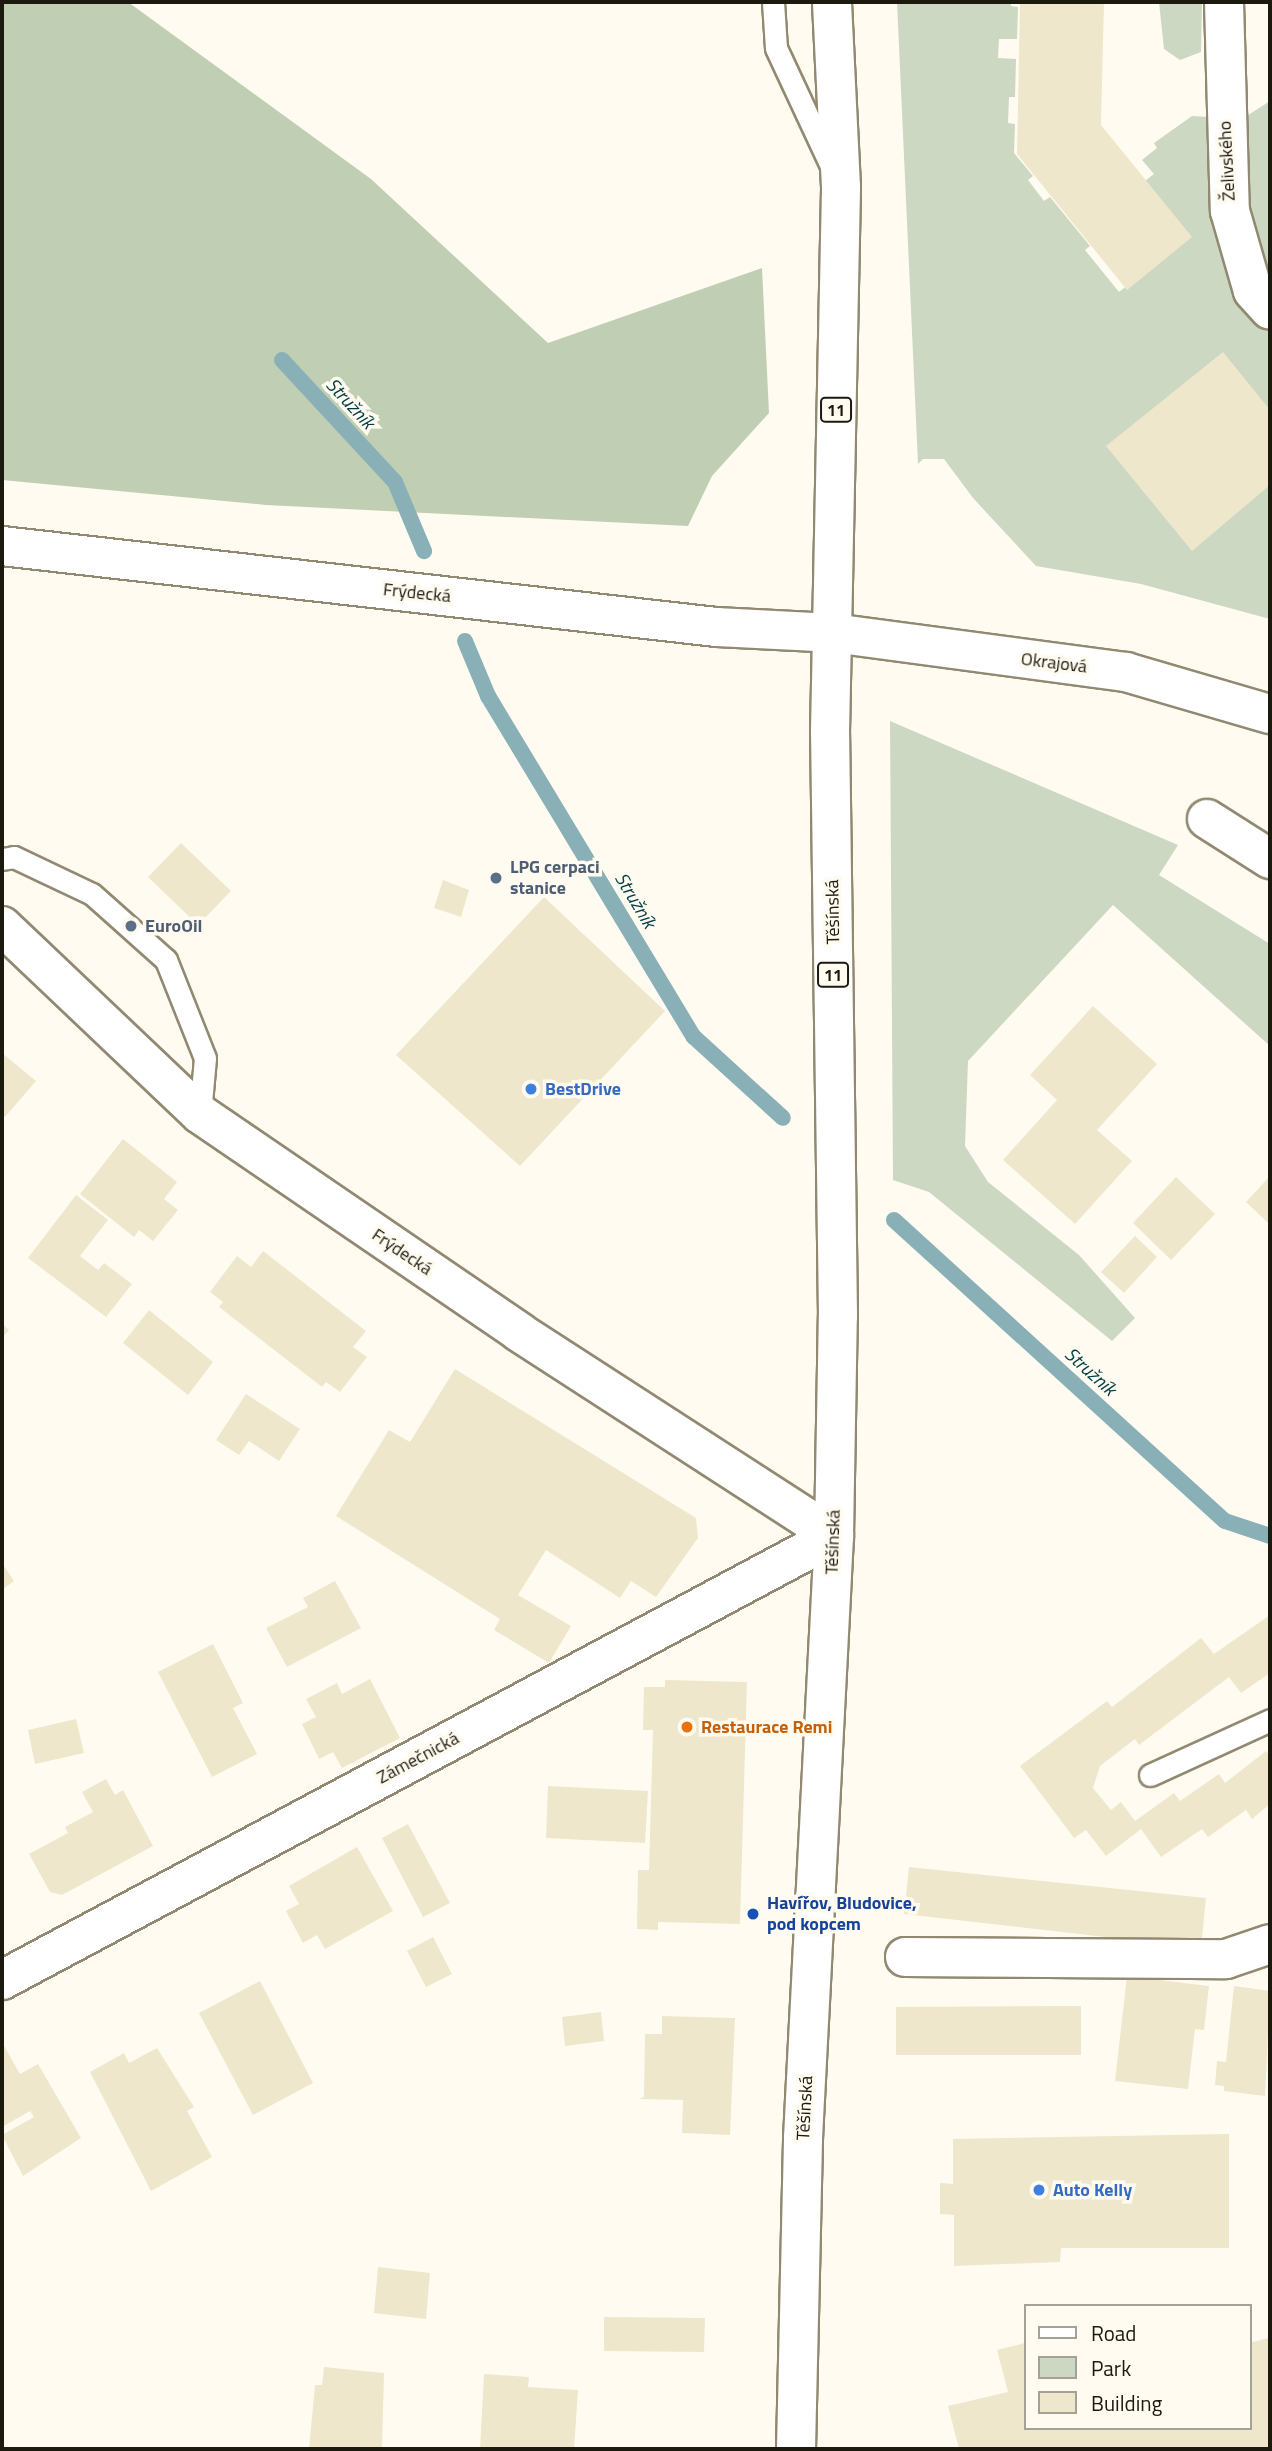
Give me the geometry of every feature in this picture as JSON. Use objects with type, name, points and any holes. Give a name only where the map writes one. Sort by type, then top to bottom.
[{"type":"street","name":"11","points":[[832,2],[841,187],[833,634]]},
{"type":"street","name":"Želivského","points":[[1224,2],[1230,211],[1253,292],[1270,310]]},
{"type":"street","name":"Frýdecká","points":[[2,546],[716,627],[833,634]]},
{"type":"street","name":"Okrajová","points":[[833,634],[1126,672],[1270,714]]},
{"type":"street","name":"Těšínská","points":[[796,2449],[803,2138],[834,1536],[838,1316],[830,732],[833,634]]},
{"type":"street","points":[[1207,820],[1270,859]]},
{"type":"street","name":"Frýdecká","points":[[2,926],[200,1114],[519,1332],[834,1536]]},
{"type":"street","name":"Zámečnická","points":[[2,1980],[834,1536]]},
{"type":"street","points":[[905,1957],[1226,1959],[1270,1944]]},
{"type":"lane","points":[[772,2],[776,48],[841,187]]},
{"type":"lane","points":[[2,859],[14,857],[92,894],[166,960],[205,1058],[200,1114]]},
{"type":"lane","points":[[1150,1775],[1270,1720]]},
{"type":"green space","points":[[2,2],[128,2],[371,179],[548,343],[762,268],[769,413],[712,476],[688,526],[266,505],[2,480]]},
{"type":"green space","points":[[897,2],[1011,2],[1011,6],[1018,7],[1017,39],[999,39],[998,58],[1016,59],[1015,97],[1009,97],[1008,123],[1015,124],[1014,153],[1033,176],[1028,180],[1044,201],[1050,197],[1090,246],[1085,250],[1119,292],[1186,239],[1145,181],[1154,174],[1142,160],[1157,148],[1154,143],[1192,116],[1242,119],[1270,101],[1270,619],[1141,584],[1036,566],[973,498],[944,459],[923,459],[918,464]]},
{"type":"green space","points":[[1159,2],[1202,2],[1201,52],[1180,60],[1164,49]]},
{"type":"green space","points":[[890,721],[1178,845],[1159,875],[1270,944],[1270,1046],[1113,905],[968,1061],[965,1146],[988,1182],[1079,1255],[1135,1318],[1112,1341],[929,1192],[893,1180]]},
{"type":"building","points":[[1020,2],[1104,2],[1101,125],[1192,237],[1127,290],[1017,154]]},
{"type":"building","points":[[1223,352],[1270,410],[1270,485],[1192,551],[1106,446]]},
{"type":"building","points":[[181,843],[231,891],[198,925],[148,877]]},
{"type":"building","points":[[443,880],[469,890],[461,917],[434,908]]},
{"type":"building","points":[[544,897],[665,1011],[520,1166],[396,1055]]},
{"type":"building","points":[[1093,1006],[1157,1064],[1097,1130],[1132,1161],[1075,1224],[1003,1160],[1057,1100],[1030,1075]]},
{"type":"building","points":[[2,1053],[36,1081],[5,1117],[2,1115]]},
{"type":"building","points":[[123,1139],[177,1182],[164,1199],[178,1210],[153,1241],[139,1230],[134,1237],[80,1194]]},
{"type":"building","points":[[1270,1176],[1270,1221],[1268,1223],[1246,1202]]},
{"type":"building","points":[[1176,1177],[1215,1214],[1171,1260],[1133,1223]]},
{"type":"building","points":[[76,1195],[108,1220],[80,1256],[98,1270],[104,1263],[132,1284],[106,1317],[28,1258]]},
{"type":"building","points":[[1135,1236],[1157,1257],[1124,1293],[1101,1272]]},
{"type":"building","points":[[263,1251],[366,1331],[353,1347],[367,1357],[340,1392],[326,1382],[322,1387],[219,1307],[223,1302],[210,1292],[237,1256],[251,1267]]},
{"type":"building","points":[[149,1310],[213,1362],[188,1395],[123,1343]]},
{"type":"building","points":[[2,1324],[9,1330],[2,1338]]},
{"type":"building","points":[[455,1369],[696,1518],[698,1538],[656,1597],[631,1581],[620,1598],[546,1550],[518,1595],[571,1626],[549,1663],[494,1630],[500,1619],[336,1516],[389,1430],[410,1442]]},
{"type":"building","points":[[246,1394],[300,1429],[279,1461],[249,1441],[239,1455],[216,1440]]},
{"type":"building","points":[[2,1563],[14,1581],[2,1590]]},
{"type":"building","points":[[335,1581],[361,1628],[287,1667],[266,1628],[308,1607],[303,1598]]},
{"type":"building","points":[[1270,1615],[1270,1673],[1241,1693],[1229,1677],[1139,1745],[1135,1739],[1100,1766],[1093,1788],[1111,1810],[1121,1802],[1135,1821],[1174,1793],[1180,1801],[1219,1774],[1225,1783],[1266,1751],[1270,1756],[1270,1804],[1252,1819],[1246,1810],[1208,1837],[1202,1829],[1161,1857],[1141,1829],[1106,1856],[1086,1830],[1074,1838],[1020,1766],[1107,1701],[1112,1707],[1201,1638],[1214,1654]]},
{"type":"building","points":[[213,1644],[243,1703],[233,1708],[257,1754],[212,1777],[158,1672]]},
{"type":"building","points":[[370,1679],[400,1738],[342,1768],[333,1752],[319,1759],[302,1724],[316,1717],[306,1699],[337,1683],[342,1694]]},
{"type":"building","points":[[665,1680],[747,1682],[740,1924],[658,1922],[658,1930],[637,1929],[638,1870],[649,1870],[653,1730],[643,1730],[644,1687],[665,1687]]},
{"type":"building","points":[[76,1719],[84,1753],[35,1764],[28,1730]]},
{"type":"building","points":[[106,1779],[115,1795],[123,1790],[153,1846],[62,1895],[50,1892],[29,1854],[68,1833],[65,1827],[93,1812],[82,1792]]},
{"type":"building","points":[[548,1786],[648,1791],[645,1843],[546,1838]]},
{"type":"building","points":[[408,1824],[450,1903],[423,1917],[382,1838]]},
{"type":"building","points":[[357,1847],[393,1911],[325,1949],[317,1935],[303,1943],[286,1911],[299,1904],[289,1886]]},
{"type":"building","points":[[909,1867],[1206,1898],[1201,1948],[904,1914]]},
{"type":"building","points":[[433,1937],[452,1974],[426,1987],[407,1951]]},
{"type":"building","points":[[1127,1976],[1209,1986],[1204,2030],[1195,2029],[1188,2089],[1115,2081]]},
{"type":"building","points":[[260,1981],[313,2083],[253,2115],[199,2013]]},
{"type":"building","points":[[1234,1986],[1270,1991],[1265,2096],[1224,2091],[1224,2086],[1215,2085],[1217,2061],[1226,2062]]},
{"type":"building","points":[[1081,2006],[1081,2055],[896,2055],[896,2007]]},
{"type":"building","points":[[601,2012],[604,2041],[565,2046],[562,2017]]},
{"type":"building","points":[[662,2016],[735,2018],[730,2135],[682,2133],[683,2100],[639,2099],[644,2097],[645,2034],[662,2034]]},
{"type":"building","points":[[2,2042],[20,2074],[38,2064],[81,2138],[23,2176],[2,2135],[34,2117],[30,2111],[2,2127]]},
{"type":"building","points":[[157,2048],[194,2107],[187,2111],[212,2157],[151,2191],[90,2072],[124,2053],[129,2063]]},
{"type":"building","points":[[1229,2134],[1229,2248],[1061,2248],[1060,2262],[954,2266],[954,2215],[940,2214],[940,2183],[953,2184],[953,2139]]},
{"type":"building","points":[[378,2267],[430,2273],[426,2319],[374,2313]]},
{"type":"building","points":[[604,2317],[705,2318],[704,2352],[604,2351]]},
{"type":"building","points":[[1268,2338],[1270,2449],[959,2449],[948,2406],[1008,2392],[997,2350],[1024,2343],[1024,2430],[1251,2430],[1251,2342]]},
{"type":"building","points":[[324,2367],[384,2373],[382,2449],[309,2449],[315,2385],[322,2385]]},
{"type":"building","points":[[484,2374],[529,2377],[528,2387],[578,2390],[574,2449],[480,2449]]},
{"type":"waterway","name":"Stružník","points":[[282,360],[395,482],[424,551]]},
{"type":"waterway","name":"Stružník","points":[[465,641],[488,696],[694,1037],[783,1118]]},
{"type":"waterway","name":"Stružník","points":[[894,1220],[1225,1521],[1270,1536]]},
{"type":"place","name":"LPG cerpaci stanice","points":[[496,878]]},
{"type":"place","name":"EuroOil","points":[[131,926]]},
{"type":"place","name":"BestDrive","points":[[531,1089]]},
{"type":"place","name":"Restaurace Remi","points":[[687,1727]]},
{"type":"place","name":"Havířov, Bludovice, pod kopcem","points":[[753,1914]]},
{"type":"place","name":"Auto Kelly","points":[[1039,2190]]}]
